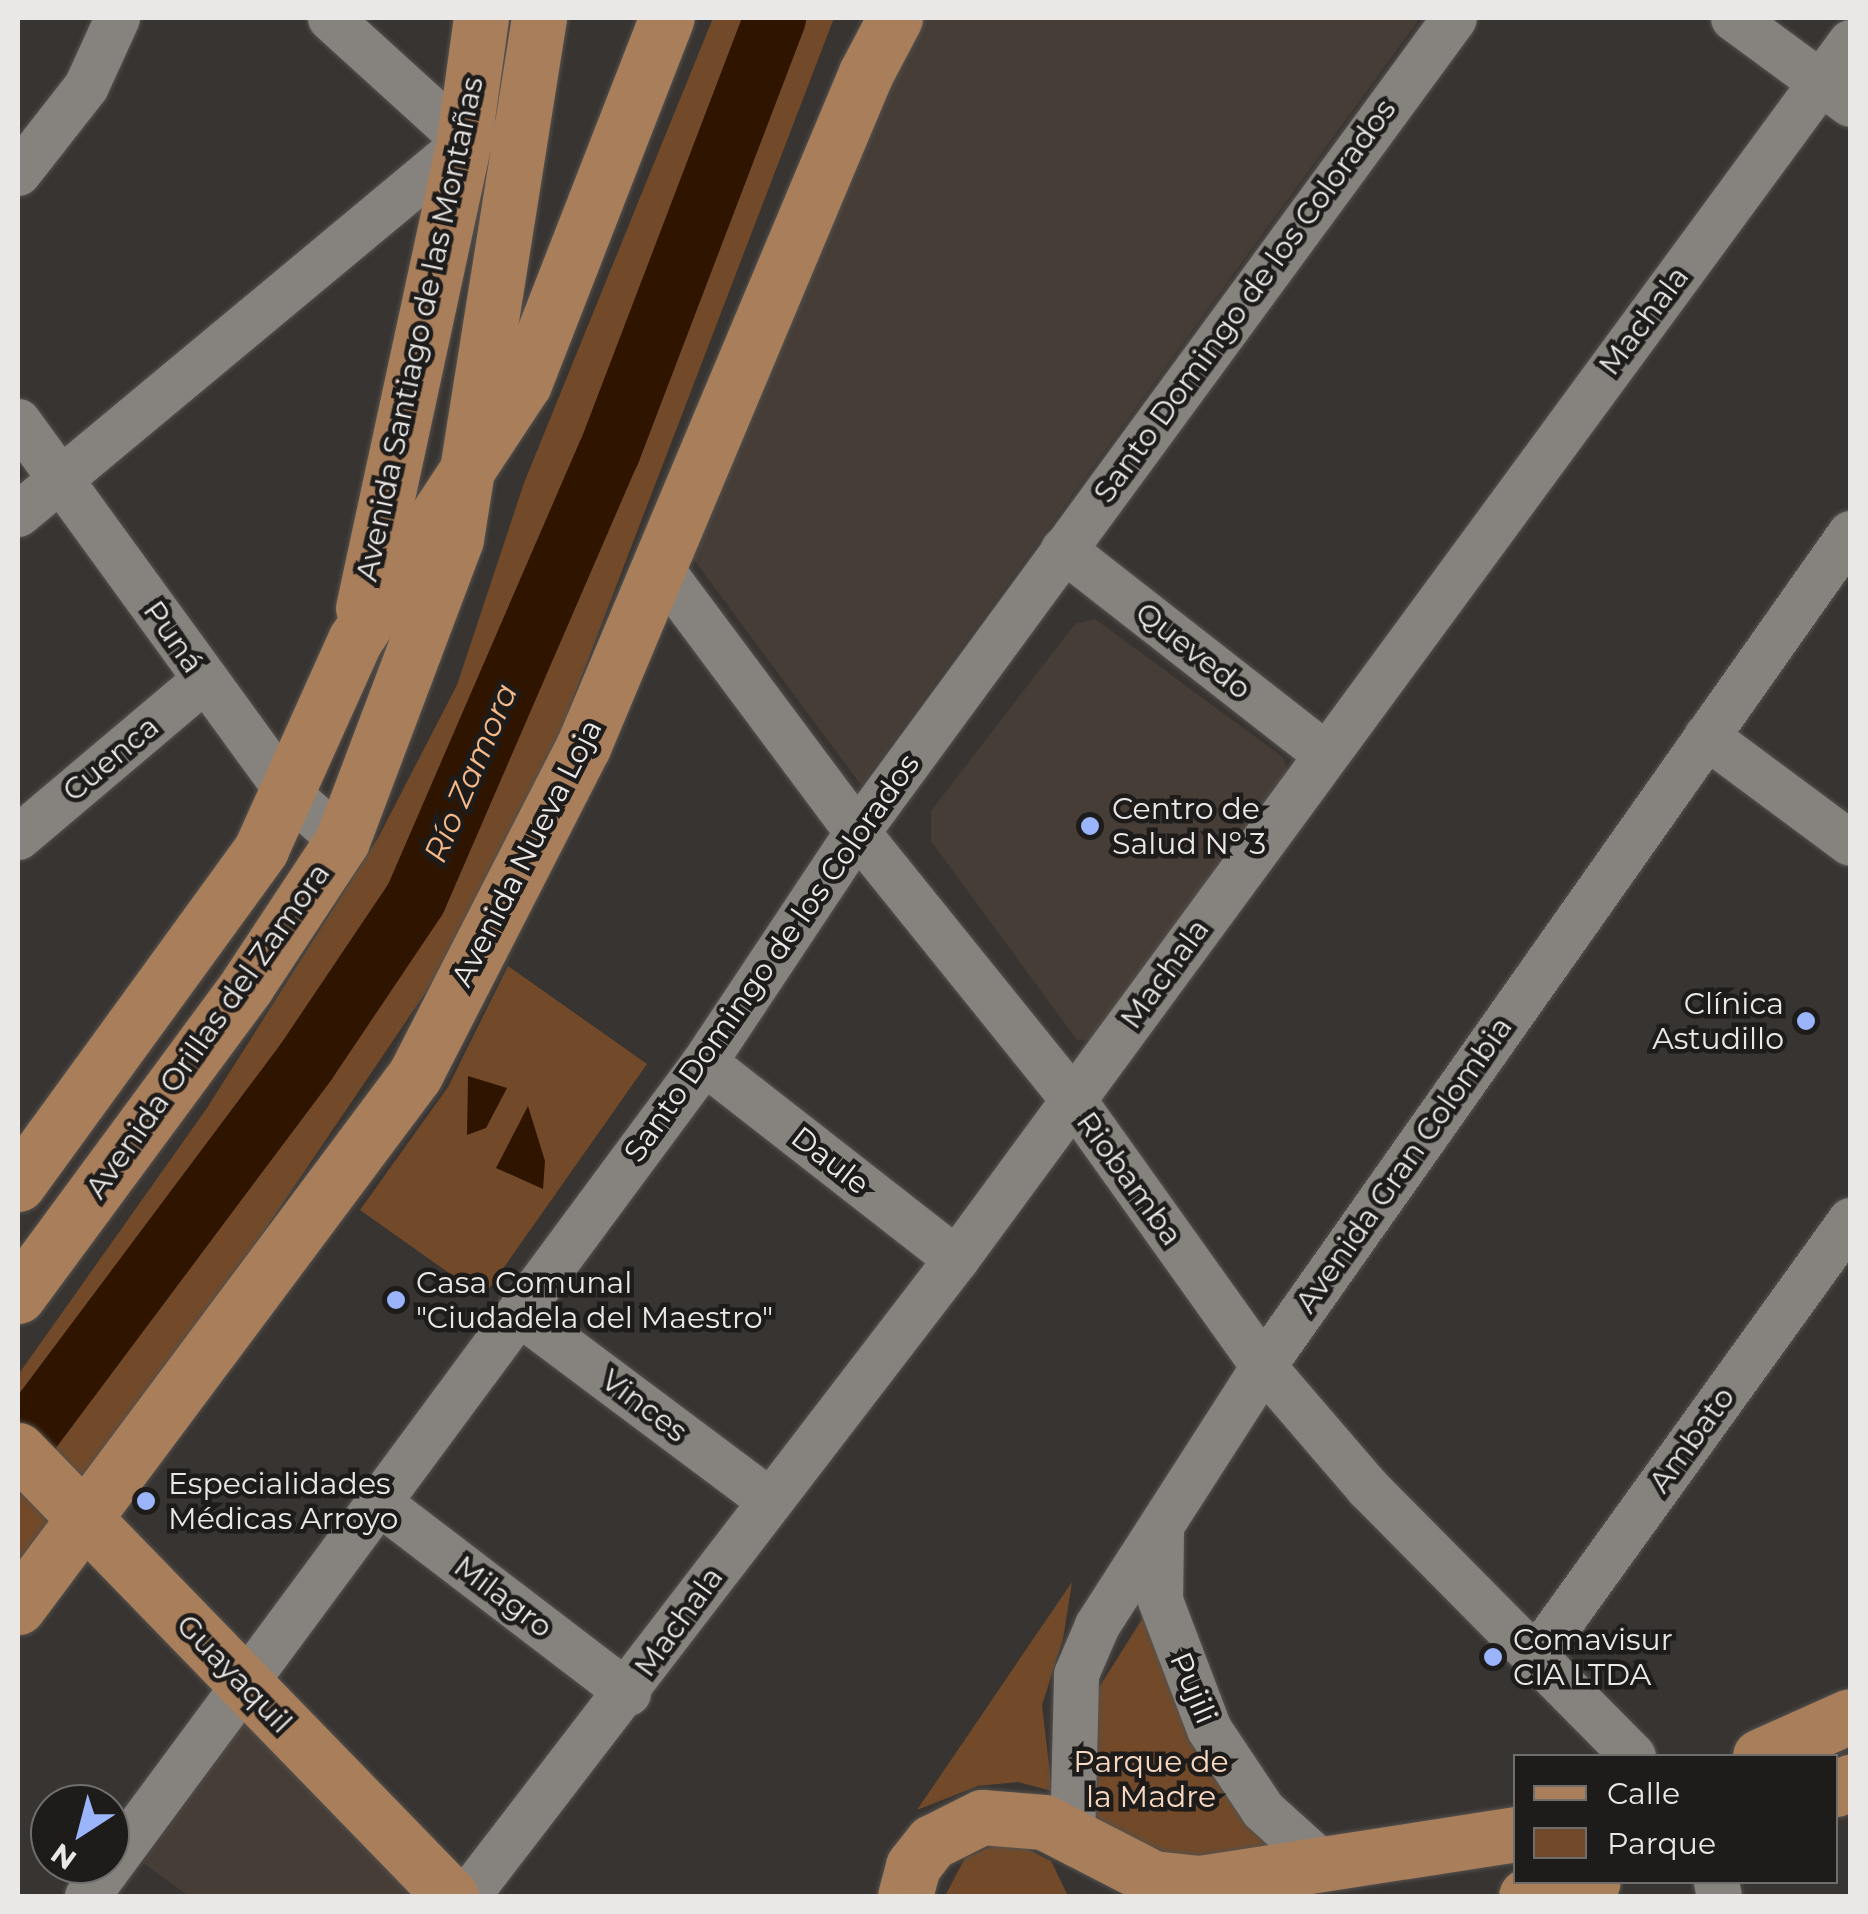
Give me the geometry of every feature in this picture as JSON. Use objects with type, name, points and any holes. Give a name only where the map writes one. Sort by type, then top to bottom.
[{"type":"main road","name":"Avenida Santiago de las Montañas","points":[[355,640],[464,140],[482,18]]},
{"type":"main road","name":"Avenida Santiago de las Montañas","points":[[470,470],[530,102],[539,18]]},
{"type":"main road","name":"Avenida Orillas del Zamora","points":[[18,1184],[260,849],[355,640],[524,384],[667,18]]},
{"type":"main road","name":"Avenida Nueva Loja","points":[[18,1607],[415,1075],[583,747],[661,569],[760,320],[895,18]]},
{"type":"main road","name":"Avenida Orillas del Zamora","points":[[18,1296],[246,985],[342,841],[456,539],[470,470]]},
{"type":"main road","name":"Guayaquil","points":[[18,1450],[451,1896]]},
{"type":"main road","points":[[1764,1754],[1850,1716]]},
{"type":"main road","points":[[905,1896],[914,1866],[958,1824],[1017,1817],[1044,1822],[1072,1841],[1153,1878],[1200,1883],[1513,1834]]},
{"type":"main road","points":[[1072,1841],[1088,1867],[1093,1896]]},
{"type":"main road","points":[[1526,1896],[1583,1884]]},
{"type":"street","points":[[18,173],[86,86],[116,18]]},
{"type":"street","points":[[330,18],[464,140]]},
{"type":"street","name":"Santo Domingo de los Colorados","points":[[87,1896],[704,1062],[856,832],[1454,18]]},
{"type":"street","points":[[1733,18],[1836,93]]},
{"type":"street","name":"Machala","points":[[467,1896],[628,1693],[768,1499],[956,1260],[1324,753],[1836,93],[1850,42]]},
{"type":"street","points":[[18,514],[464,140],[530,102]]},
{"type":"street","name":"Puná","points":[[18,421],[288,793],[342,841]]},
{"type":"street","name":"Avenida Gran Colombia","points":[[1072,1841],[1076,1674],[1097,1625],[1161,1532],[1262,1366],[1850,533]]},
{"type":"street","name":"Quevedo","points":[[1063,549],[1324,753]]},
{"type":"street","name":"Riobamba","points":[[661,569],[856,832],[1074,1101],[1262,1366],[1367,1487],[1631,1754]]},
{"type":"street","name":"Cuenca","points":[[18,837],[204,680]]},
{"type":"street","points":[[1706,736],[1850,843]]},
{"type":"street","name":"Daule","points":[[704,1062],[956,1260]]},
{"type":"street","name":"Ambato","points":[[1534,1659],[1850,1220]]},
{"type":"street","name":"Vinces","points":[[519,1313],[768,1499]]},
{"type":"street","name":"Milagro","points":[[377,1501],[628,1693]]},
{"type":"street","name":"Pujili","points":[[1161,1532],[1160,1600],[1209,1729],[1264,1810],[1323,1864]]},
{"type":"shaded area","points":[[907,18],[1420,18],[861,785],[683,545]]},
{"type":"shaded area","name":"Centro de Salud Nº 3","points":[[1095,619],[1283,757],[1288,773],[1095,1039],[1077,1040],[931,841],[931,811],[1075,624]]},
{"type":"shaded area","points":[[468,1076],[507,1088],[486,1128],[467,1135]]},
{"type":"shaded area","points":[[528,1106],[545,1161],[543,1189],[496,1168]]},
{"type":"shaded area","points":[[245,1722],[421,1896],[189,1896],[143,1863]]},
{"type":"green space","points":[[713,18],[834,18],[548,764],[434,980],[254,1246],[18,1565],[18,1375],[207,1108],[378,838],[457,685],[524,483]]},
{"type":"green space","points":[[508,966],[647,1064],[483,1297],[360,1210],[448,1087]]},
{"type":"green space","points":[[1072,1582],[1063,1639],[1042,1705],[1052,1791],[1018,1782],[978,1786],[917,1810]]},
{"type":"green space","name":"Parque de la Madre","points":[[1144,1616],[1293,1856],[1179,1857],[1123,1836],[1096,1816],[1098,1689]]},
{"type":"green space","points":[[999,1843],[1017,1844],[1051,1861],[1068,1896],[945,1896],[965,1858]]},
{"type":"waterway","name":"Río Zamora","points":[[18,1447],[306,1062],[416,898],[609,453],[775,18]]},
{"type":"place","name":"Centro de Salud Nº 3","points":[[1090,826]]},
{"type":"place","name":"Clínica Astudillo","points":[[1806,1021]]},
{"type":"place","name":"Casa Comunal \"Ciudadela del Maestro\"","points":[[396,1300]]},
{"type":"place","name":"Especialidades Médicas Arroyo","points":[[146,1501]]},
{"type":"place","name":"Comavisur CIA LTDA","points":[[1493,1657]]}]
